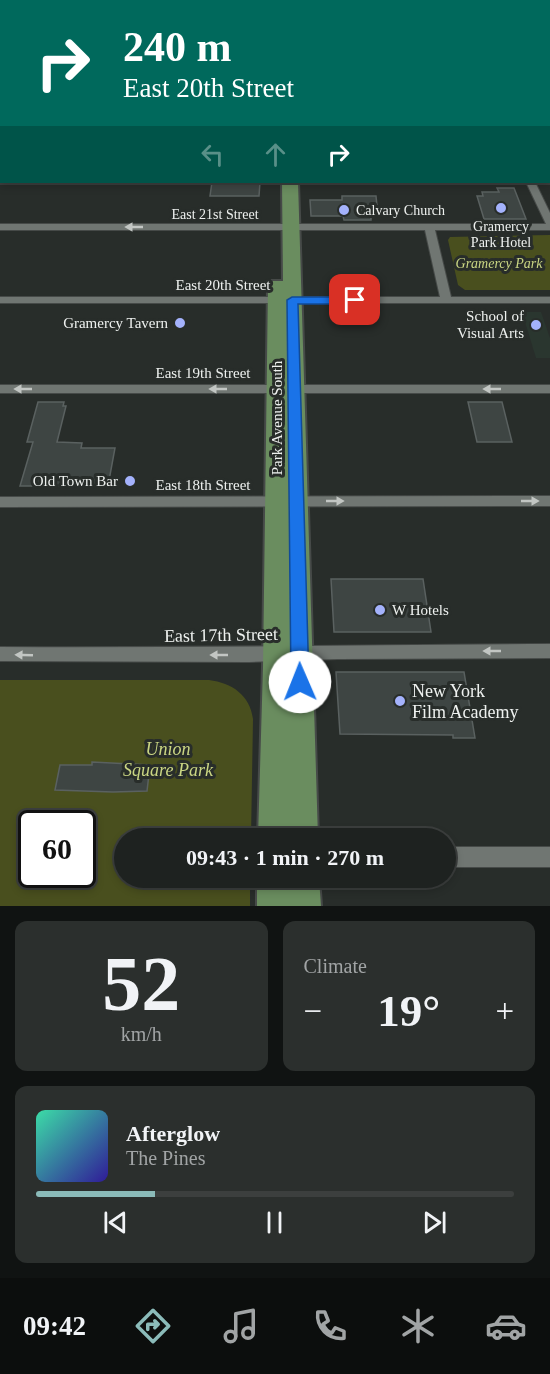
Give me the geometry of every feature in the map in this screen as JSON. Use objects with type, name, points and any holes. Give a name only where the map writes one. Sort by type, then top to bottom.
[{"type":"main road","name":"Park Avenue South","points":[[276,183],[284,227]]},
{"type":"main road","name":"Park Avenue South","points":[[289,654],[284,227],[290,183]]},
{"type":"main road","points":[[274,828],[274,710],[289,654]]},
{"type":"main road","points":[[289,654],[301,828]]},
{"type":"main road","points":[[274,888],[274,906]]},
{"type":"main road","points":[[303,888],[304,906]]},
{"type":"street","points":[[530,183],[550,225]]},
{"type":"street","name":"East 21st Street","points":[[0,227],[550,225]]},
{"type":"street","points":[[429,227],[446,300]]},
{"type":"street","name":"East 20th Street","points":[[0,300],[550,300]]},
{"type":"street","name":"East 19th Street","points":[[0,389],[550,389]]},
{"type":"street","name":"East 18th Street","points":[[0,502],[550,501]]},
{"type":"street","name":"East 17th Street","points":[[0,654],[550,651]]},
{"type":"street","points":[[456,857],[550,857]]},
{"type":"shaded area","name":"School of Visual Arts","points":[[522,312],[541,312],[550,338],[550,358],[536,358]]},
{"type":"green space","name":"Gramercy Park","points":[[550,235],[550,290],[465,290],[458,285],[448,240],[450,237]]},
{"type":"green space","name":"Union Square Park","points":[[0,680],[209,680],[225,684],[239,692],[248,703],[253,719],[251,828],[114,828],[114,888],[250,888],[250,906],[0,906]]},
{"type":"building","points":[[212,183],[260,183],[259,196],[210,196]]},
{"type":"building","name":"Gramercy Park Hotel","points":[[497,188],[514,188],[526,219],[484,219],[477,196],[483,196],[482,192],[499,192]]},
{"type":"building","name":"Calvary Church","points":[[342,196],[376,196],[378,216],[371,216],[371,220],[344,220],[343,216],[311,216],[310,200],[342,200]]},
{"type":"building","points":[[38,402],[64,402],[63,406],[66,406],[57,442],[82,443],[81,448],[115,448],[108,486],[20,486],[33,442],[27,442]]},
{"type":"building","points":[[468,402],[502,402],[512,442],[477,442]]},
{"type":"building","name":"W Hotels","points":[[331,579],[423,579],[431,632],[334,632]]},
{"type":"building","points":[[336,672],[464,672],[475,738],[453,738],[453,735],[340,734]]},
{"type":"building","points":[[92,762],[150,765],[147,791],[55,790],[60,765],[92,765]]},
{"type":"place","name":"Gramercy Park Hotel","points":[[501,208]]},
{"type":"place","name":"Calvary Church","points":[[344,210]]},
{"type":"place","name":"Gramercy Tavern","points":[[180,323]]},
{"type":"place","name":"School of Visual Arts","points":[[536,325]]},
{"type":"place","name":"Old Town Bar","points":[[130,481]]},
{"type":"place","name":"W Hotels","points":[[380,610]]},
{"type":"place","name":"New York Film Academy","points":[[400,701]]},
{"type":"route","points":[[300,682],[292,300],[355,300]]}]
